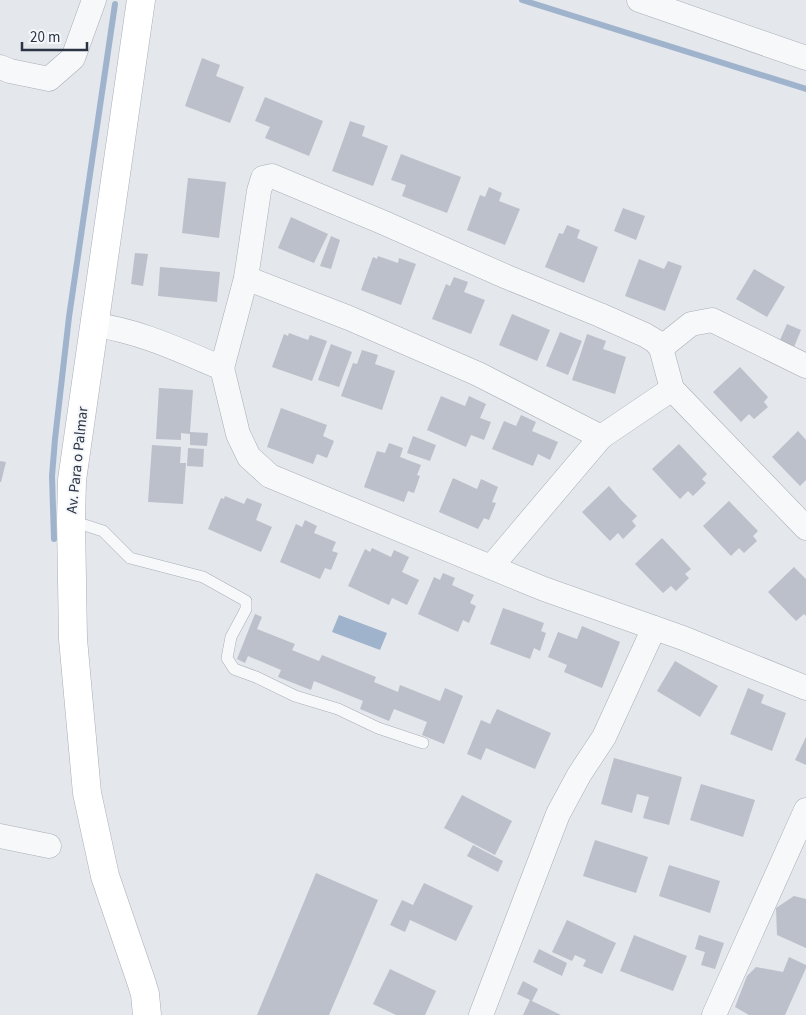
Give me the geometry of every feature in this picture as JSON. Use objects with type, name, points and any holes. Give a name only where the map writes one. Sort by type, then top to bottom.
[{"type":"main road","name":"Av. Para o Palmar","points":[[130,948],[105,876],[87,792],[72,639],[71,520],[72,480],[141,0]]},
{"type":"main road","points":[[130,948],[139,984],[137,1015]]},
{"type":"main road","points":[[130,948],[145,994],[147,1015]]},
{"type":"main road","points":[[130,948],[168,1015]]},
{"type":"street","points":[[0,67],[10,71],[49,79],[73,58],[94,0]]},
{"type":"street","points":[[639,0],[806,58]]},
{"type":"street","points":[[806,528],[672,389],[661,348],[655,341],[600,315],[272,176],[264,178],[259,191],[246,278],[222,368],[238,434],[249,457],[270,476],[544,589],[654,628],[806,688]]},
{"type":"street","points":[[246,278],[349,318],[478,374],[601,437]]},
{"type":"street","points":[[661,348],[691,324],[712,320],[806,366]]},
{"type":"street","points":[[95,325],[112,327],[148,337],[222,368]]},
{"type":"street","points":[[491,567],[601,437],[672,389]]},
{"type":"street","points":[[481,1015],[558,814],[579,775],[604,737],[654,628]]},
{"type":"street","points":[[714,1015],[806,810]]},
{"type":"street","points":[[0,836],[49,846]]},
{"type":"lane","points":[[71,520],[103,531],[130,558],[203,577],[246,602],[246,609],[231,638],[227,658],[234,669],[256,677],[295,696],[338,709],[378,728],[424,743]]},
{"type":"water","points":[[339,615],[387,633],[380,650],[332,632]]},
{"type":"building","points":[[202,58],[220,65],[216,76],[244,87],[230,123],[185,106]]},
{"type":"building","points":[[265,97],[323,121],[309,156],[265,138],[270,127],[255,121]]},
{"type":"building","points":[[350,121],[365,126],[362,136],[388,146],[373,186],[332,171]]},
{"type":"building","points":[[401,154],[461,177],[447,213],[402,196],[406,185],[391,180]]},
{"type":"building","points":[[188,178],[226,182],[219,238],[182,233]]},
{"type":"building","points":[[489,187],[502,193],[499,201],[520,209],[505,245],[467,230],[480,195],[485,197]]},
{"type":"building","points":[[623,208],[645,216],[636,240],[614,231]]},
{"type":"building","points":[[291,217],[328,234],[314,263],[278,248]]},
{"type":"building","points":[[567,225],[580,230],[577,238],[598,247],[584,283],[545,267],[559,233],[563,234]]},
{"type":"building","points":[[331,236],[340,240],[331,269],[320,266]]},
{"type":"building","points":[[135,253],[148,254],[143,286],[131,284]]},
{"type":"building","points":[[378,256],[398,263],[399,258],[416,264],[401,305],[361,290],[373,257],[377,259]]},
{"type":"building","points":[[639,259],[664,269],[668,261],[682,266],[665,311],[625,296]]},
{"type":"building","points":[[160,267],[220,272],[217,302],[158,296]]},
{"type":"building","points":[[754,269],[785,287],[767,317],[736,299]]},
{"type":"building","points":[[454,277],[468,282],[464,292],[485,300],[471,334],[432,319],[446,284],[450,286]]},
{"type":"building","points":[[512,314],[550,330],[537,361],[499,345]]},
{"type":"building","points":[[787,324],[801,330],[794,347],[780,340]]},
{"type":"building","points":[[560,332],[582,341],[568,375],[546,366]]},
{"type":"building","points":[[289,333],[308,340],[310,335],[327,341],[312,381],[272,367],[284,334],[288,336]]},
{"type":"building","points":[[587,334],[606,341],[603,349],[626,357],[615,394],[572,380]]},
{"type":"building","points":[[331,344],[352,352],[339,387],[318,380]]},
{"type":"building","points":[[362,350],[378,355],[375,364],[395,371],[382,410],[341,396],[353,363],[357,364]]},
{"type":"building","points":[[740,367],[768,397],[764,402],[768,407],[754,419],[749,414],[741,422],[713,392]]},
{"type":"building","points":[[159,388],[193,390],[190,432],[208,433],[207,446],[190,445],[190,434],[181,433],[181,440],[156,439]]},
{"type":"building","points":[[441,396],[465,406],[469,396],[486,404],[480,418],[491,422],[484,440],[471,435],[466,447],[427,430]]},
{"type":"building","points":[[281,408],[327,425],[323,436],[334,441],[327,458],[317,454],[313,464],[267,447]]},
{"type":"building","points":[[521,415],[536,422],[532,431],[558,442],[550,460],[538,454],[533,466],[492,449],[504,421],[516,426]]},
{"type":"building","points":[[798,431],[806,440],[806,480],[800,486],[772,457]]},
{"type":"building","points":[[413,436],[436,445],[430,461],[407,453]]},
{"type":"building","points":[[389,443],[403,448],[400,457],[421,465],[417,475],[420,476],[414,493],[408,491],[404,502],[364,487],[377,451],[385,453]]},
{"type":"building","points":[[679,444],[707,474],[702,479],[706,483],[693,496],[688,491],[680,499],[652,469]]},
{"type":"building","points":[[152,445],[181,447],[180,463],[186,463],[183,504],[148,502]]},
{"type":"building","points":[[188,448],[204,449],[203,467],[187,466]]},
{"type":"building","points":[[0,461],[6,462],[1,482],[0,482]]},
{"type":"building","points":[[453,478],[477,489],[481,479],[498,487],[492,502],[496,503],[489,520],[484,518],[478,529],[439,512]]},
{"type":"building","points":[[609,486],[637,516],[632,521],[636,526],[623,539],[618,533],[610,541],[582,512]]},
{"type":"building","points":[[225,496],[244,504],[247,498],[262,504],[256,520],[272,527],[261,552],[208,529],[221,498],[224,499]]},
{"type":"building","points":[[729,501],[758,531],[753,536],[757,541],[744,553],[739,548],[731,556],[703,526]]},
{"type":"building","points":[[305,520],[317,526],[314,533],[336,542],[332,551],[338,553],[331,570],[325,568],[320,579],[280,562],[296,524],[302,527]]},
{"type":"building","points":[[662,538],[691,569],[685,574],[689,578],[676,591],[671,586],[663,593],[635,564]]},
{"type":"building","points":[[372,548],[391,557],[394,550],[409,557],[402,572],[419,580],[407,605],[392,598],[389,605],[348,586],[365,549],[370,552]]},
{"type":"building","points":[[794,567],[806,579],[806,616],[804,614],[796,621],[768,592]]},
{"type":"building","points":[[443,573],[455,578],[452,585],[474,595],[470,603],[476,606],[469,623],[463,620],[458,632],[418,614],[434,577],[440,580]]},
{"type":"building","points":[[503,608],[544,623],[541,631],[546,633],[540,651],[534,648],[530,659],[490,644]]},
{"type":"building","points":[[255,614],[262,617],[257,629],[295,644],[292,650],[319,661],[322,655],[376,677],[374,682],[398,692],[400,685],[440,701],[445,688],[463,696],[444,744],[422,735],[427,722],[394,709],[389,721],[360,709],[363,701],[314,681],[311,690],[278,677],[281,670],[248,656],[245,663],[237,659]]},
{"type":"building","points":[[582,626],[620,642],[602,688],[564,672],[567,665],[548,657],[558,632],[577,639]]},
{"type":"building","points":[[675,661],[718,686],[700,717],[657,691]]},
{"type":"building","points":[[748,688],[764,695],[761,703],[786,713],[772,751],[730,734]]},
{"type":"building","points":[[497,709],[551,733],[535,769],[486,748],[481,760],[467,754],[481,720],[490,724]]},
{"type":"building","points":[[806,737],[806,765],[795,760]]},
{"type":"building","points":[[614,758],[682,777],[669,825],[643,818],[649,797],[637,794],[632,813],[601,804]]},
{"type":"building","points":[[701,784],[755,800],[743,837],[690,820]]},
{"type":"building","points":[[462,795],[512,821],[495,855],[444,828]]},
{"type":"building","points":[[595,840],[648,857],[636,893],[583,876]]},
{"type":"building","points":[[473,845],[503,861],[498,872],[467,856]]},
{"type":"building","points":[[669,865],[720,881],[710,913],[659,896]]},
{"type":"building","points":[[316,873],[378,900],[329,1015],[257,1015]]},
{"type":"building","points":[[424,883],[473,906],[456,941],[410,920],[405,932],[390,925],[402,900],[413,905]]},
{"type":"building","points":[[794,896],[806,899],[806,948],[777,935],[776,908]]},
{"type":"building","points":[[567,920],[616,943],[602,974],[583,966],[586,960],[575,955],[572,961],[552,952]]},
{"type":"building","points":[[634,935],[687,956],[673,991],[620,971]]},
{"type":"building","points":[[699,935],[724,943],[715,969],[701,965],[705,952],[695,949]]},
{"type":"building","points":[[539,949],[567,963],[562,976],[533,962]]},
{"type":"building","points":[[789,957],[806,965],[806,968],[785,1015],[749,1015],[735,1007],[747,976],[756,967],[783,972]]},
{"type":"building","points":[[390,969],[436,991],[425,1015],[396,1015],[373,1004]]},
{"type":"building","points":[[523,981],[538,989],[532,1001],[561,1015],[523,1015],[530,1000],[517,994]]},
{"type":"waterway","points":[[522,0],[806,89]]},
{"type":"waterway","points":[[54,539],[52,476],[55,439],[69,317],[115,4]]}]
